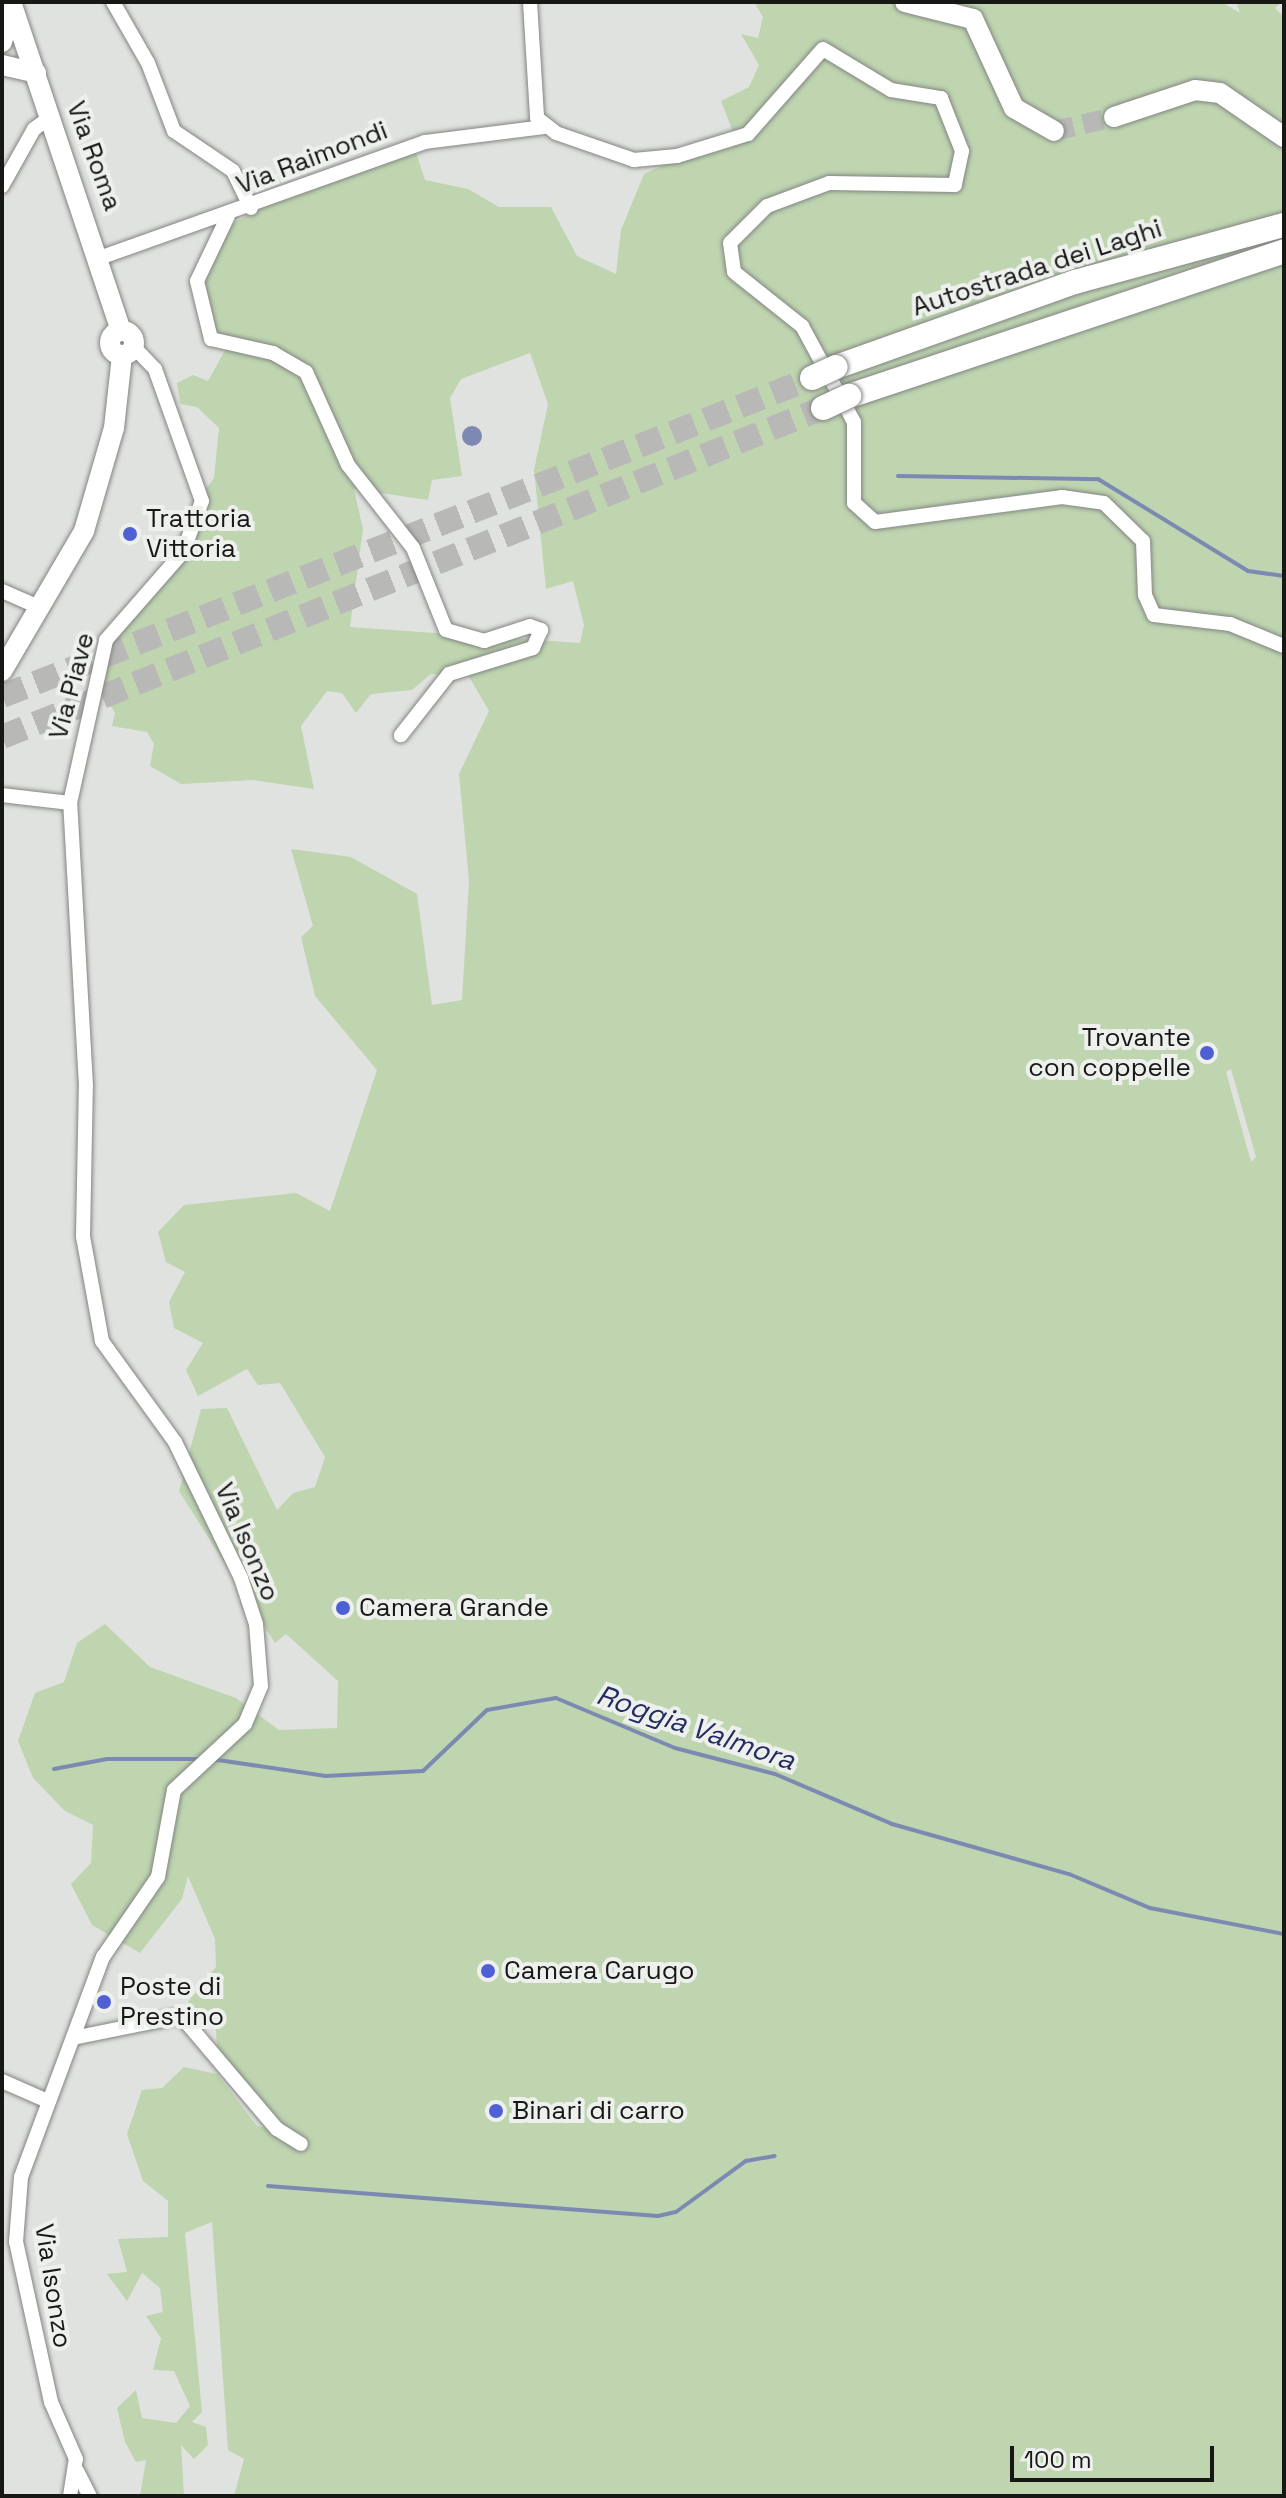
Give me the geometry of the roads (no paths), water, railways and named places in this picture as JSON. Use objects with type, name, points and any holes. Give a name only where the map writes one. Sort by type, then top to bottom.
[{"type":"highway","name":"Autostrada dei Laghi","points":[[812,378],[1075,282],[1284,225]]},
{"type":"highway","points":[[823,408],[849,396],[1284,251]]},
{"type":"main road","points":[[2,42],[12,25],[11,2]]},
{"type":"main road","name":"Via Roma","points":[[11,2],[102,257],[128,351]]},
{"type":"main road","points":[[905,2],[973,19],[1014,108],[1054,131]]},
{"type":"main road","points":[[2,65],[36,73]]},
{"type":"main road","points":[[1114,117],[1195,90],[1220,93],[1284,137]]},
{"type":"main road","points":[[2,671],[84,531],[102,482],[128,351]]},
{"type":"street","points":[[113,2],[148,63],[174,131],[233,171],[251,208]]},
{"type":"street","points":[[530,2],[533,107],[543,127],[634,160],[731,141],[769,117],[823,49],[891,90],[935,94],[962,151],[955,185],[829,183],[767,206],[730,243],[734,272],[802,326],[854,422],[854,503],[875,522],[1062,497],[1104,503],[1143,541],[1154,615],[1230,624],[1284,646]]},
{"type":"street","points":[[2,186],[34,129],[52,116]]},
{"type":"street","name":"Via Raimondi","points":[[102,257],[251,208],[429,141],[543,127]]},
{"type":"street","points":[[228,216],[197,281],[211,339],[273,353],[306,372],[334,419],[348,465],[413,548],[446,630],[484,641],[530,626],[541,630],[533,648],[449,674],[401,735]]},
{"type":"street","name":"Via Piave","points":[[86,1086],[70,803],[106,640],[183,552],[199,519],[198,479],[149,356],[128,351]]},
{"type":"street","points":[[2,591],[41,608]]},
{"type":"street","points":[[2,795],[70,803]]},
{"type":"street","name":"Via Isonzo","points":[[86,1086],[83,1236],[102,1341],[192,1475],[241,1578],[262,1665],[253,1712],[174,1790],[158,1877],[103,1957],[73,2038],[45,2100],[21,2177],[16,2242],[51,2402],[77,2471],[90,2496]]},
{"type":"street","points":[[73,2038],[181,2016],[277,2129],[301,2144]]},
{"type":"street","points":[[2,2081],[45,2100]]},
{"type":"street","points":[[70,2496],[77,2471]]},
{"type":"water","points":[[468,426],[476,426],[482,436],[476,446],[468,446],[462,440],[462,432]]},
{"type":"waterway","points":[[898,476],[1098,479],[1248,571],[1284,576]]},
{"type":"waterway","name":"Roggia Valmora","points":[[211,1759],[326,1776],[423,1771],[487,1710],[556,1698],[675,1748],[775,1774],[892,1824],[1069,1874],[1150,1908],[1284,1934]]},
{"type":"waterway","name":"Roggia Valmora","points":[[54,1769],[107,1759],[202,1759]]},
{"type":"waterway","points":[[268,2186],[658,2216],[676,2212],[746,2161],[775,2156]]},
{"type":"tunnel","points":[[1054,131],[1114,117]]},
{"type":"tunnel","points":[[2,696],[812,378]]},
{"type":"tunnel","points":[[2,737],[823,408]]},
{"type":"place","name":"Trattoria Vittoria","points":[[130,534]]},
{"type":"place","name":"Trovante con coppelle","points":[[1207,1053]]},
{"type":"place","name":"Camera Grande","points":[[343,1608]]},
{"type":"place","name":"Camera Carugo","points":[[488,1971]]},
{"type":"place","name":"Poste di Prestino","points":[[104,2002]]},
{"type":"place","name":"Binari di carro","points":[[496,2111]]}]
